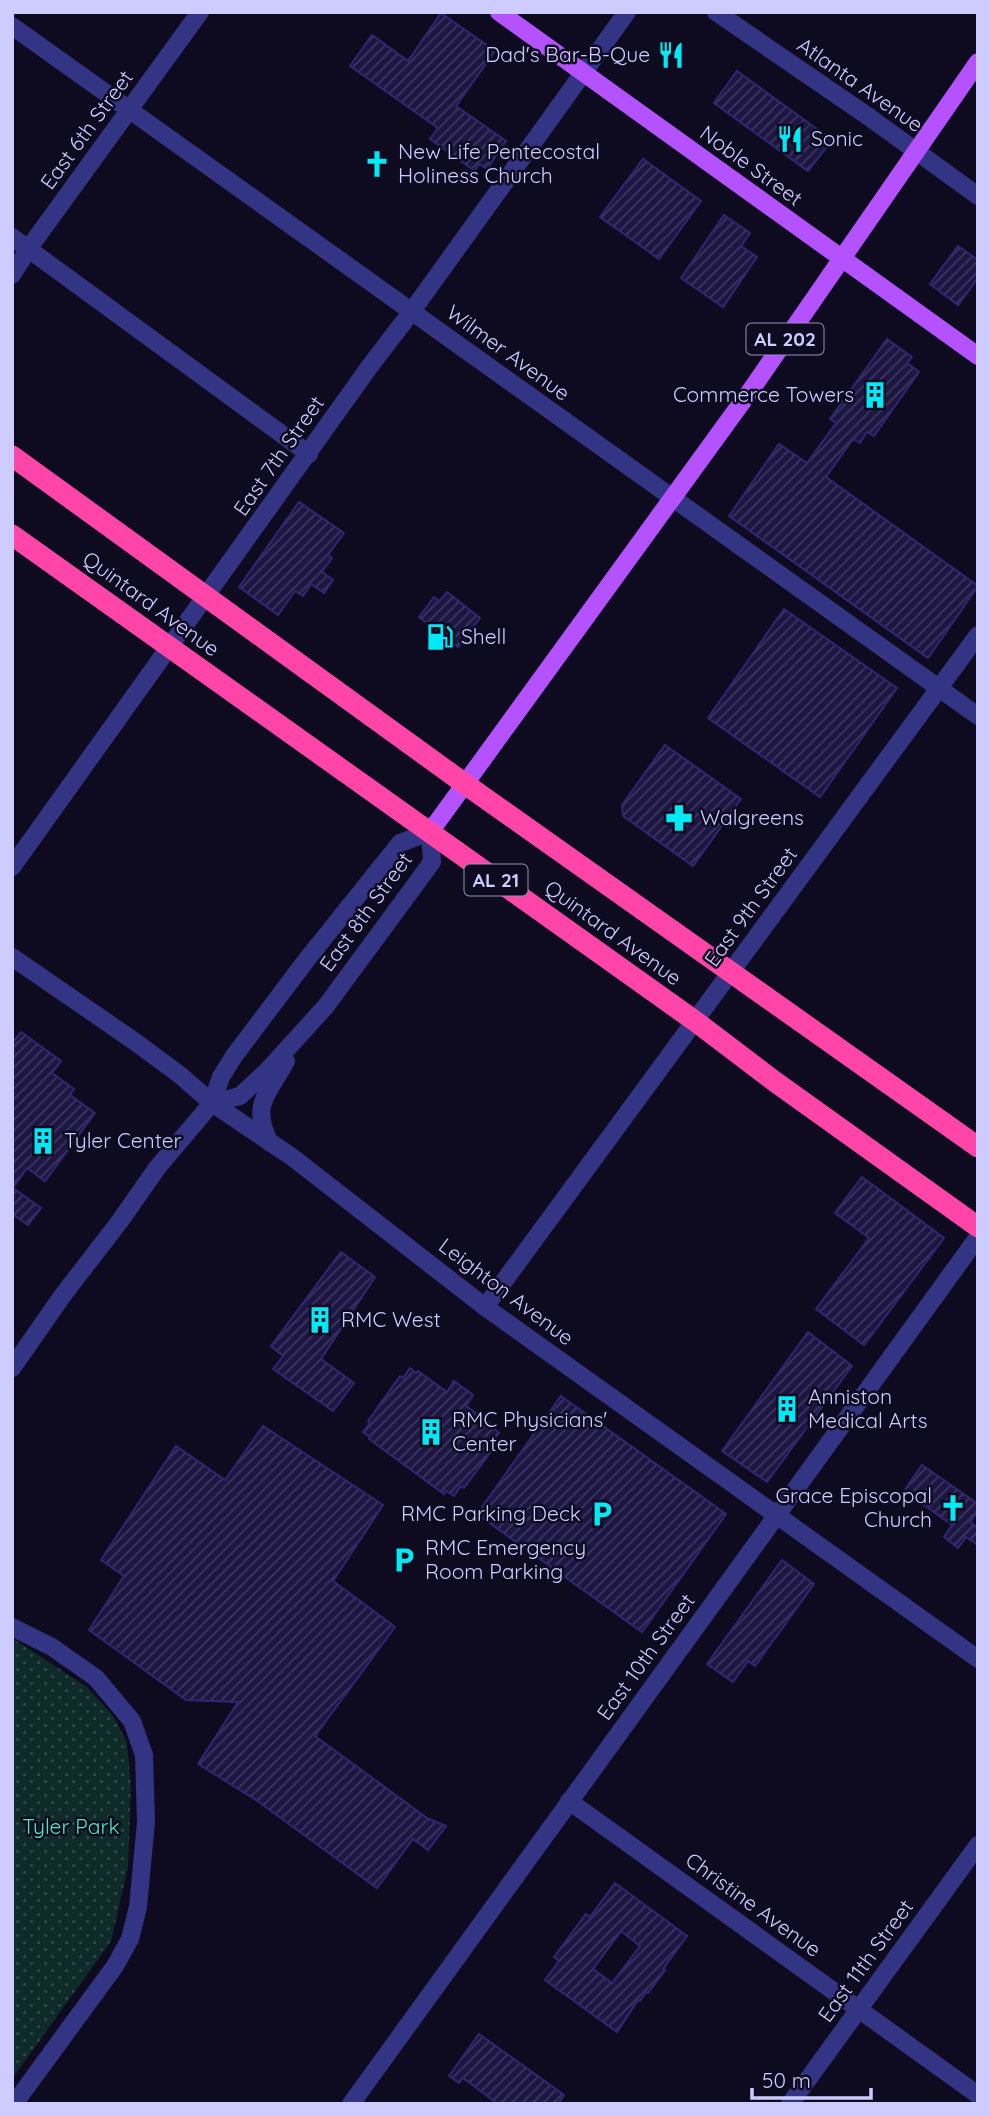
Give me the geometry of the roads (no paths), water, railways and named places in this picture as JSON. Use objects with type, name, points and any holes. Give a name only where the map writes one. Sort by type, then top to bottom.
[{"type":"highway","name":"Quintard Avenue","points":[[12,456],[465,784],[978,1147]]},
{"type":"highway","name":"Quintard Avenue","points":[[12,535],[695,1021],[978,1227]]},
{"type":"main road","name":"Noble Street","points":[[499,12],[978,356]]},
{"type":"main road","name":"AL 202","points":[[430,832],[753,387],[978,62]]},
{"type":"street","name":"East 6th Street","points":[[12,275],[200,12]]},
{"type":"street","name":"East 7th Street","points":[[12,867],[627,12]]},
{"type":"street","name":"Atlanta Avenue","points":[[716,12],[978,196]]},
{"type":"street","name":"Wilmer Avenue","points":[[12,26],[978,716]]},
{"type":"street","points":[[12,237],[309,454]]},
{"type":"street","name":"East 9th Street","points":[[485,1307],[978,635]]},
{"type":"street","name":"East 8th Street","points":[[12,1368],[157,1168],[212,1103],[221,1077],[234,1056],[308,958],[400,843],[430,832],[432,862],[326,1006],[267,1071],[240,1096],[212,1103]]},
{"type":"street","name":"Leighton Avenue","points":[[12,957],[134,1041],[212,1103],[292,1157],[485,1307],[978,1659]]},
{"type":"street","points":[[270,1143],[261,1125],[262,1104],[303,1031]]},
{"type":"street","name":"East 10th Street","points":[[351,2104],[978,1237]]},
{"type":"street","points":[[12,1628],[52,1647],[96,1678],[132,1721],[144,1755],[146,1822],[138,1907],[130,1939],[115,1966],[14,2104]]},
{"type":"street","name":"Christine Avenue","points":[[569,1801],[978,2095]]},
{"type":"street","name":"East 11th Street","points":[[790,2104],[978,1845]]},
{"type":"place","name":"Dad's Bar-B-Que","points":[[671,55]]},
{"type":"place","name":"Sonic","points":[[790,139]]},
{"type":"place","name":"New Life Pentecostal Holiness Church","points":[[377,164]]},
{"type":"place","name":"Commerce Towers","points":[[875,395]]},
{"type":"place","name":"Shell","points":[[440,637]]},
{"type":"place","name":"Walgreens","points":[[679,818]]},
{"type":"place","name":"Tyler Center","points":[[43,1141]]},
{"type":"place","name":"RMC West","points":[[320,1320]]},
{"type":"place","name":"Anniston Medical Arts","points":[[787,1409]]},
{"type":"place","name":"RMC Physicians' Center","points":[[431,1432]]},
{"type":"place","name":"Grace Episcopal Church","points":[[953,1508]]},
{"type":"place","name":"RMC Parking Deck","points":[[602,1514]]},
{"type":"place","name":"RMC Emergency Room Parking","points":[[404,1560]]},
{"type":"park label","name":"Tyler Park","points":[[71,1827]]}]
